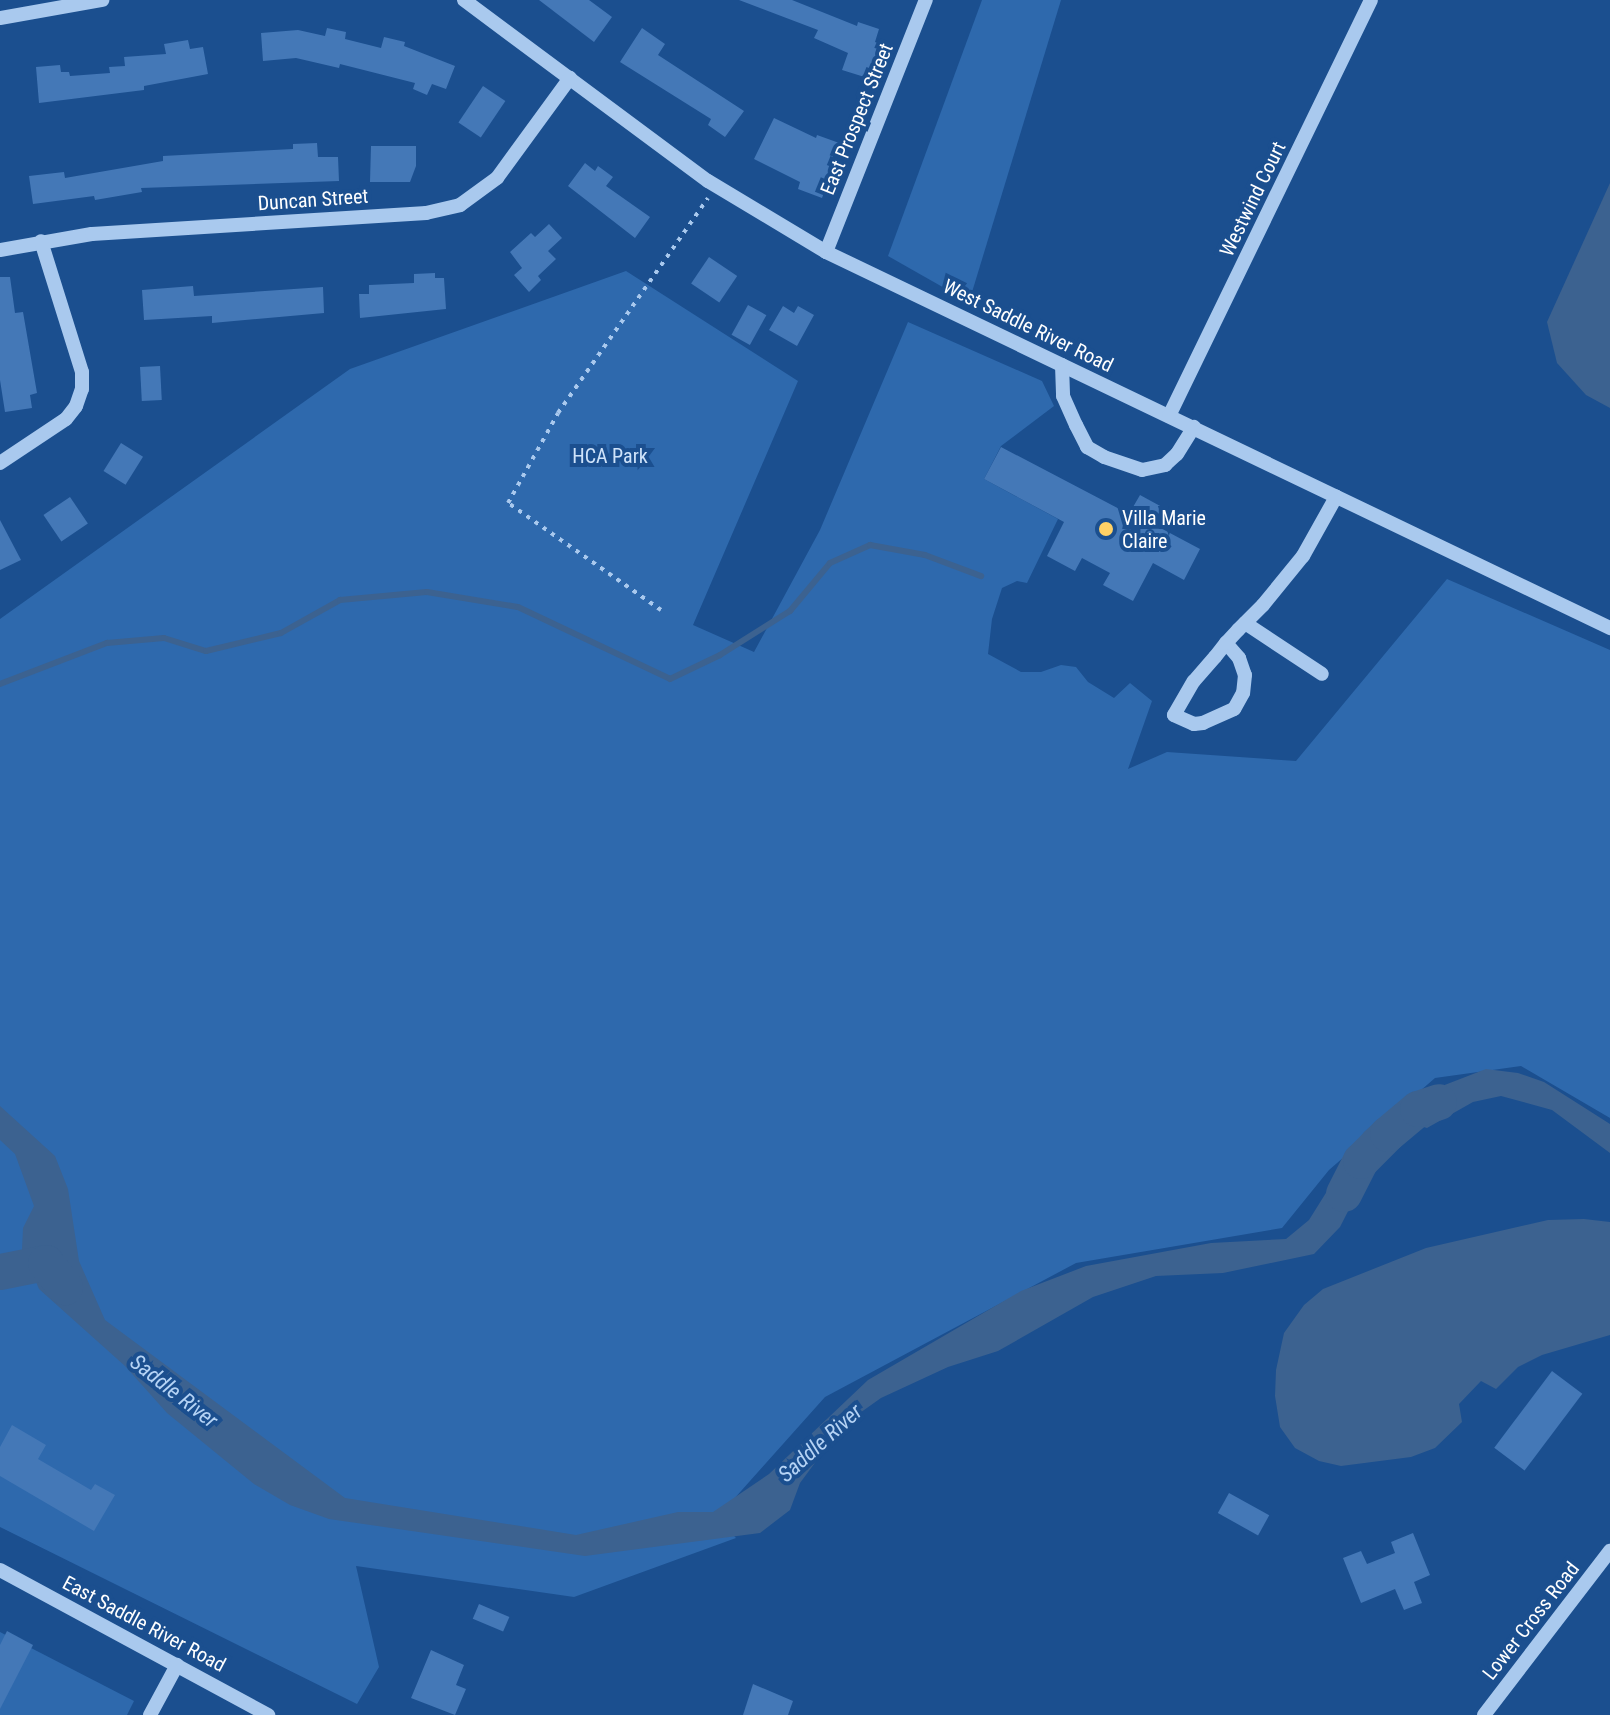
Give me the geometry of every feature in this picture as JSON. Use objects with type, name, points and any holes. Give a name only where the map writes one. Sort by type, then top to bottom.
[{"type":"street","points":[[0,18],[102,0]]},
{"type":"street","name":"West Saddle River Road","points":[[464,0],[716,186],[826,252],[1610,628]]},
{"type":"street","name":"East Prospect Street","points":[[826,252],[926,0]]},
{"type":"street","name":"Westwind Court","points":[[1169,416],[1371,0]]},
{"type":"street","name":"Duncan Street","points":[[0,250],[92,234],[426,213],[460,205],[497,178],[570,78]]},
{"type":"street","points":[[0,463],[66,419],[76,406],[82,389],[82,372],[41,241]]},
{"type":"street","points":[[1062,365],[1063,396],[1076,425],[1087,447],[1104,457],[1142,470],[1165,465],[1177,454],[1194,427]]},
{"type":"street","points":[[1226,643],[1239,658],[1245,675],[1243,693],[1234,709],[1194,724],[1174,715],[1194,681],[1226,643],[1303,556],[1336,497]]},
{"type":"street","points":[[1245,623],[1322,674]]},
{"type":"street","name":"Lower Cross Road","points":[[1484,1715],[1610,1551]]},
{"type":"street","name":"East Saddle River Road","points":[[0,1570],[268,1715]]},
{"type":"street","points":[[150,1715],[177,1665]]},
{"type":"path","points":[[661,610],[508,503],[558,413],[716,186]]},
{"type":"green space","points":[[982,0],[1061,0],[969,302],[888,256]]},
{"type":"green space","name":"HCA Park","points":[[626,271],[798,381],[693,625],[754,652],[820,530],[908,322],[1042,381],[1054,406],[1001,446],[984,479],[1058,519],[1027,583],[1017,581],[1002,588],[992,619],[988,654],[1021,672],[1041,672],[1061,665],[1076,667],[1088,682],[1114,698],[1130,683],[1152,701],[1128,769],[1167,752],[1296,761],[1447,579],[1610,650],[1610,1118],[1521,1066],[1435,1078],[1329,1170],[1282,1228],[1076,1263],[825,1397],[717,1518],[736,1538],[574,1597],[356,1566],[379,1667],[357,1704],[0,1527],[0,619],[350,369]]},
{"type":"green space","points":[[0,1632],[134,1701],[127,1715],[0,1715]]},
{"type":"water","points":[[1610,183],[1610,408],[1586,395],[1557,363],[1547,322]]},
{"type":"water","points":[[1486,1069],[1518,1073],[1544,1082],[1610,1124],[1610,1153],[1552,1110],[1501,1096],[1473,1102],[1427,1128],[1410,1123],[1391,1127],[1377,1140],[1368,1156],[1366,1176],[1340,1227],[1314,1254],[1223,1273],[1156,1276],[1093,1297],[998,1351],[948,1367],[881,1398],[843,1425],[800,1483],[790,1510],[760,1533],[585,1556],[329,1519],[290,1505],[254,1484],[167,1413],[125,1366],[39,1289],[22,1249],[23,1228],[34,1206],[15,1154],[0,1140],[0,1106],[55,1156],[68,1189],[79,1261],[105,1320],[345,1498],[576,1535],[678,1512],[713,1512],[769,1474],[868,1380],[1021,1291],[1086,1266],[1211,1243],[1286,1239],[1309,1220],[1364,1132],[1398,1103]]},
{"type":"water","points":[[1548,1220],[1610,1222],[1610,1335],[1542,1355],[1518,1367],[1496,1389],[1481,1381],[1459,1404],[1462,1422],[1435,1448],[1411,1457],[1341,1466],[1319,1461],[1295,1448],[1280,1427],[1275,1396],[1276,1370],[1284,1333],[1304,1305],[1323,1289],[1426,1248]]},
{"type":"building","points":[[539,0],[589,0],[612,17],[594,42]]},
{"type":"building","points":[[739,0],[792,0],[857,26],[858,22],[879,29],[875,42],[883,45],[871,79],[842,70],[848,53],[814,38],[818,30]]},
{"type":"building","points":[[327,28],[346,32],[345,39],[381,48],[384,37],[405,42],[404,46],[455,66],[446,89],[432,84],[427,95],[413,89],[415,83],[340,64],[339,68],[296,58],[263,61],[261,33],[298,30],[325,36]]},
{"type":"building","points":[[642,28],[665,44],[658,55],[744,111],[725,137],[708,125],[711,119],[620,62]]},
{"type":"building","points":[[188,40],[190,49],[203,47],[208,74],[144,86],[144,90],[39,103],[36,67],[60,65],[61,72],[69,72],[70,76],[110,73],[109,67],[125,66],[124,57],[166,54],[164,44]]},
{"type":"building","points":[[483,86],[505,101],[481,138],[458,122]]},
{"type":"building","points":[[774,118],[816,138],[817,135],[842,144],[822,198],[798,189],[800,182],[754,159]]},
{"type":"building","points":[[317,143],[318,157],[338,157],[339,181],[141,188],[142,192],[95,200],[94,196],[33,204],[29,176],[64,172],[65,178],[163,161],[163,156],[293,149],[293,144]]},
{"type":"building","points":[[371,146],[416,146],[416,166],[410,182],[370,182]]},
{"type":"building","points":[[585,163],[595,171],[598,166],[613,177],[606,186],[650,217],[635,238],[568,186]]},
{"type":"building","points":[[549,224],[562,238],[548,251],[556,259],[538,276],[541,280],[529,292],[514,275],[522,268],[510,252],[531,233],[535,237]]},
{"type":"building","points":[[709,257],[737,276],[719,303],[691,284]]},
{"type":"building","points":[[435,273],[435,278],[444,278],[446,309],[360,318],[359,294],[369,294],[369,285],[414,283],[414,274]]},
{"type":"building","points":[[0,277],[10,277],[15,313],[23,312],[37,393],[30,395],[32,408],[5,412],[0,380]]},
{"type":"building","points":[[193,286],[194,296],[323,287],[324,313],[212,323],[212,316],[144,320],[142,290]]},
{"type":"building","points":[[748,305],[766,315],[750,345],[732,335]]},
{"type":"building","points":[[783,306],[794,313],[798,306],[814,315],[797,346],[769,330]]},
{"type":"building","points":[[160,366],[162,400],[142,401],[140,367]]},
{"type":"building","points":[[121,443],[143,457],[126,485],[104,471]]},
{"type":"building","name":"Villa Marie Claire","points":[[1001,447],[1129,514],[1140,495],[1162,507],[1153,524],[1200,549],[1184,580],[1153,563],[1133,601],[1103,585],[1110,573],[1082,558],[1075,571],[1047,556],[1064,522],[984,479]]},
{"type":"building","points":[[70,497],[88,524],[61,541],[43,515]]},
{"type":"building","points":[[0,520],[21,560],[0,570]]},
{"type":"building","points":[[1552,1371],[1582,1394],[1525,1471],[1494,1448]]},
{"type":"building","points":[[12,1425],[46,1445],[38,1459],[91,1490],[95,1484],[115,1495],[94,1531],[0,1476],[0,1447]]},
{"type":"building","points":[[1229,1493],[1269,1515],[1258,1535],[1218,1513]]},
{"type":"building","points":[[1413,1533],[1430,1575],[1414,1582],[1422,1603],[1404,1610],[1395,1589],[1361,1603],[1343,1558],[1361,1551],[1367,1564],[1395,1553],[1391,1542]]},
{"type":"building","points":[[479,1604],[509,1617],[503,1632],[473,1619]]},
{"type":"building","points":[[7,1631],[33,1645],[0,1709],[0,1645]]},
{"type":"building","points":[[431,1650],[464,1665],[456,1685],[466,1689],[455,1715],[411,1698]]},
{"type":"building","points":[[753,1684],[793,1701],[788,1715],[743,1715]]},
{"type":"waterway","points":[[0,684],[107,643],[164,638],[206,651],[281,633],[340,600],[427,592],[518,607],[670,679],[720,655],[790,611],[830,563],[870,545],[925,555],[981,576]]},
{"type":"waterway","name":"Saddle River","points":[[1344,1194],[1361,1161],[1388,1134],[1418,1109],[1439,1102]]},
{"type":"waterway","name":"Saddle River","points":[[0,1272],[46,1263],[65,1287]]},
{"type":"place","name":"Villa Marie Claire","points":[[1106,529]]}]
